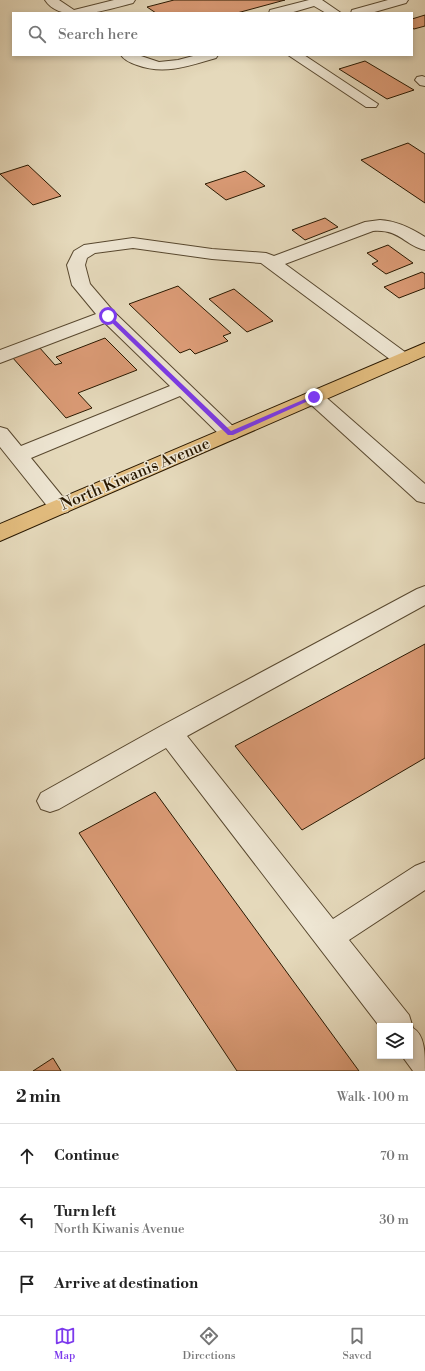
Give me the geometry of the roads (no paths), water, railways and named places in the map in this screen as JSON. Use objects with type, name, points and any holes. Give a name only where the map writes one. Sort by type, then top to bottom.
[{"type":"main road","name":"North Kiwanis Avenue","points":[[0,533],[425,350]]},
{"type":"street","points":[[52,0],[68,12]]},
{"type":"street","points":[[82,12],[129,0]]},
{"type":"street","points":[[360,12],[397,1]]},
{"type":"street","points":[[279,12],[316,2],[333,12]]},
{"type":"street","points":[[130,56],[148,66],[158,67],[178,64],[207,56]]},
{"type":"street","points":[[297,56],[371,104]]},
{"type":"street","points":[[272,263],[371,226],[391,225],[401,229],[425,245]]},
{"type":"street","points":[[230,433],[108,316],[81,285],[76,265],[80,255],[90,249],[133,243],[212,254],[266,258],[402,359]]},
{"type":"street","points":[[0,357],[21,347],[108,316]]},
{"type":"street","points":[[18,455],[183,388]]},
{"type":"street","points":[[314,397],[422,490]]},
{"type":"street","points":[[0,434],[60,507]]},
{"type":"street","points":[[50,801],[170,733],[425,595]]},
{"type":"street","points":[[170,733],[330,936],[396,1023]]},
{"type":"street","points":[[330,936],[425,875]]},
{"type":"street","points":[[413,1046],[425,1061]]}]
